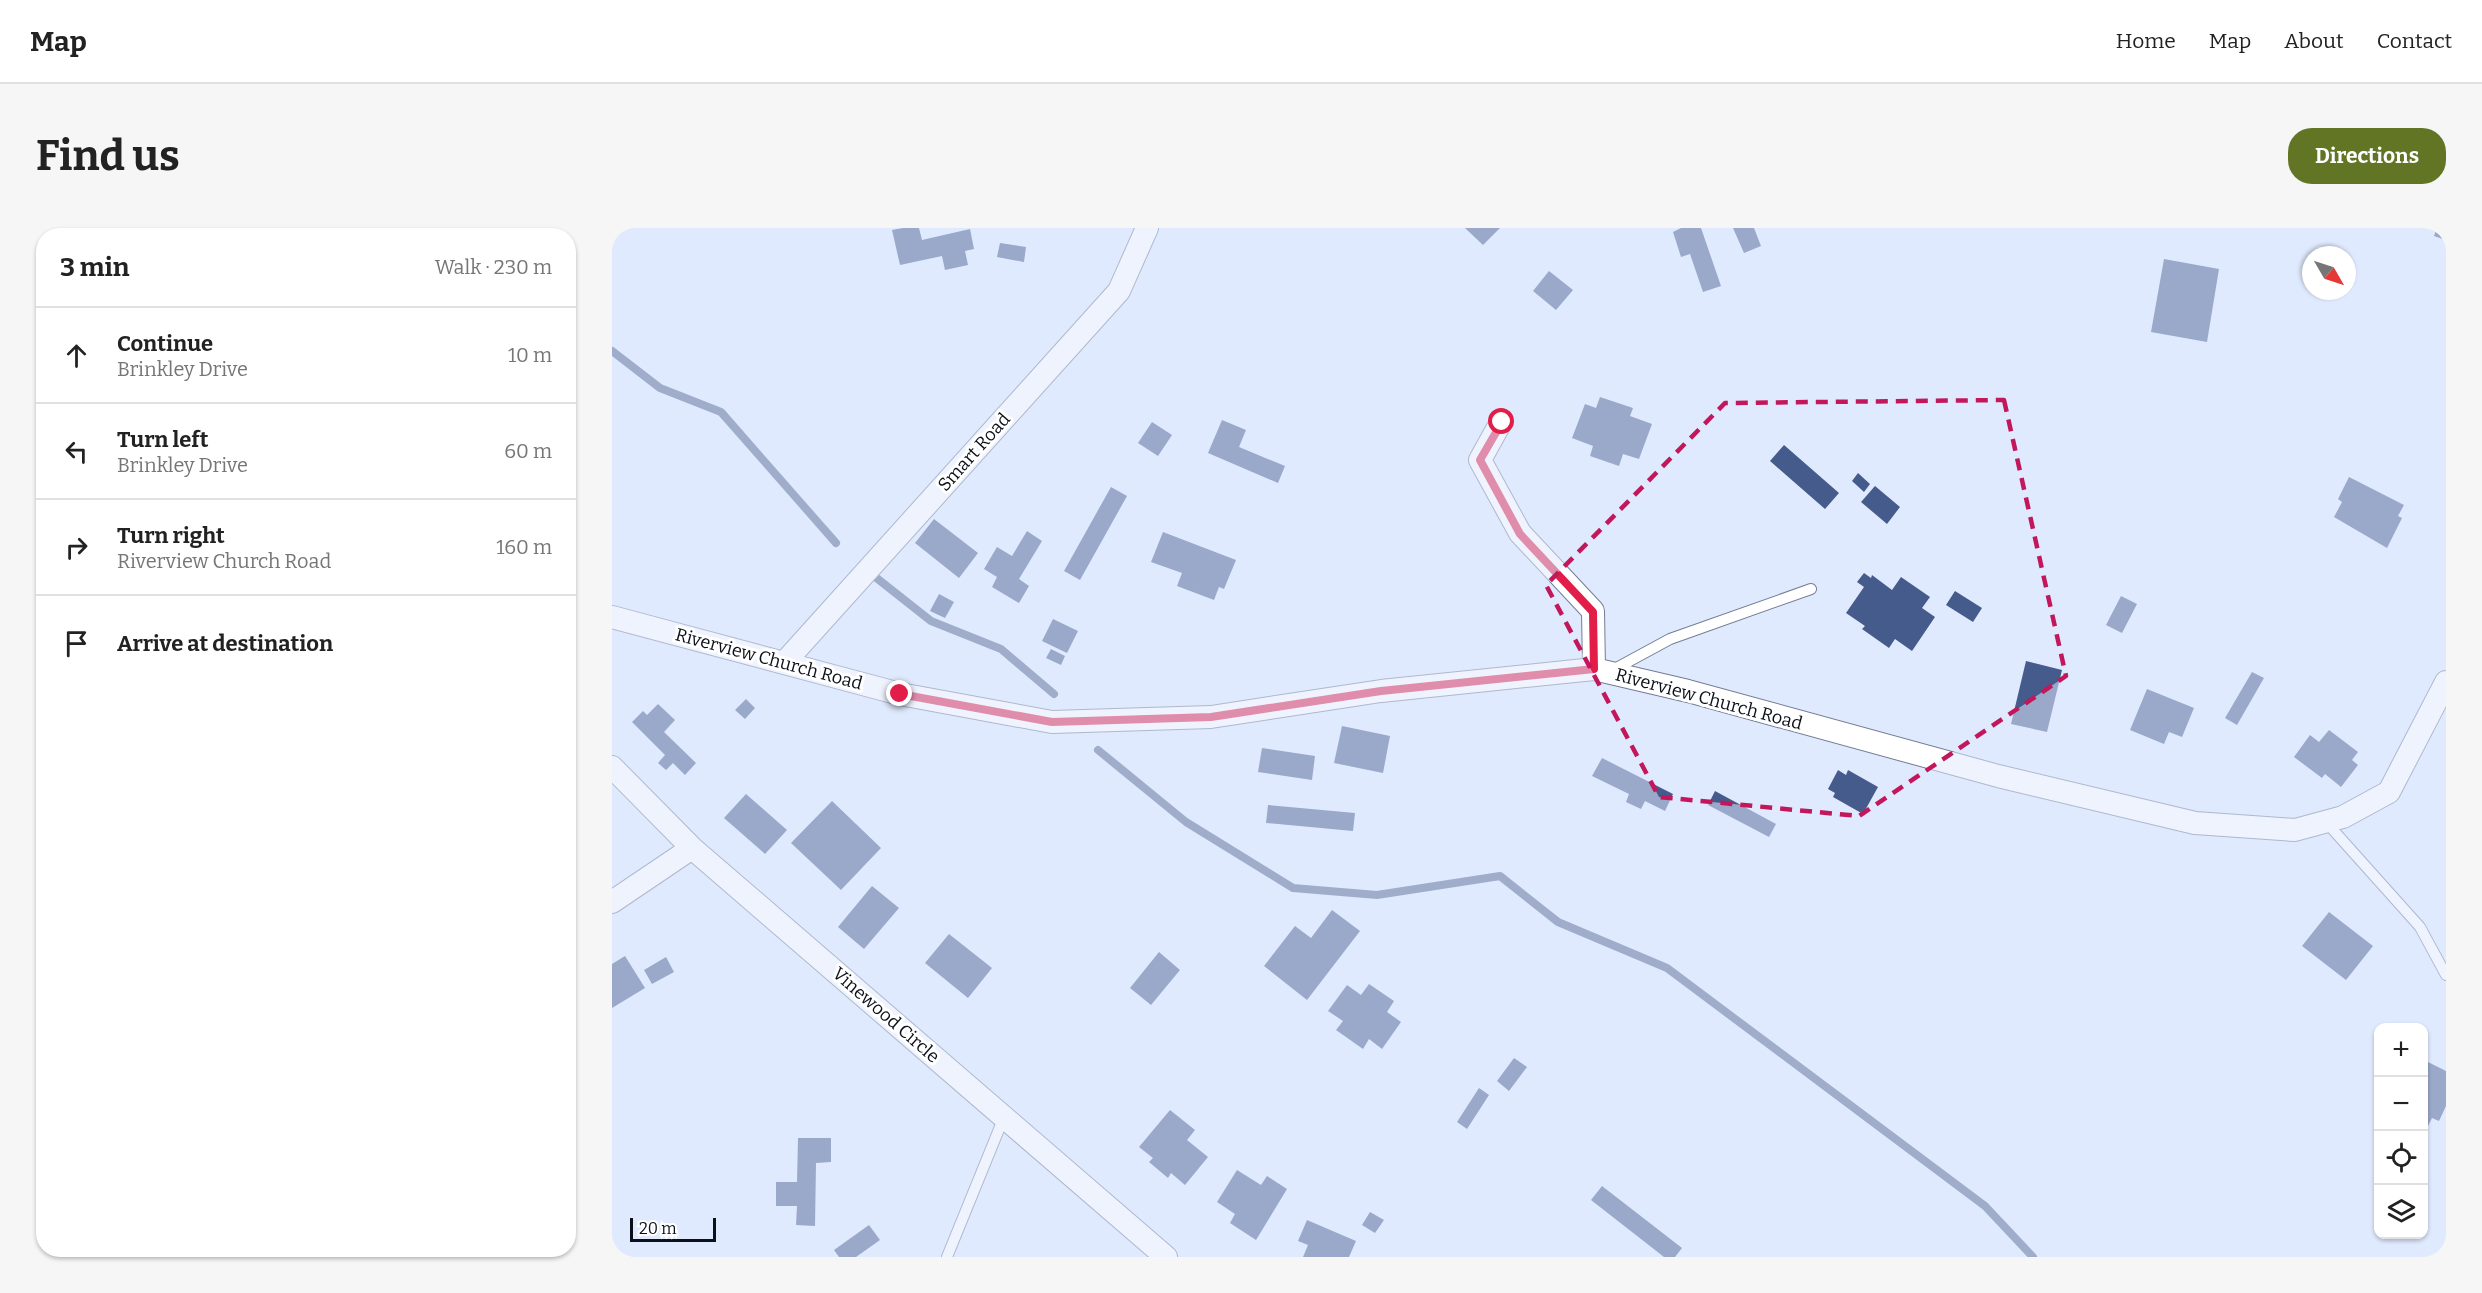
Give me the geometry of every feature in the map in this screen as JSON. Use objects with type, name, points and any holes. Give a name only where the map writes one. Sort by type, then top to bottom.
[{"type":"street","name":"Smart Road","points":[[784,663],[1119,291],[1147,228]]},
{"type":"street","points":[[1502,422],[1480,460],[1520,534],[1593,612],[1601,671]]},
{"type":"street","name":"Riverview Church Road","points":[[612,617],[900,694],[1052,722],[1211,717],[1381,691],[1601,671],[1688,691],[1998,776],[2194,824],[2295,830],[2343,817],[2389,792],[2446,682]]},
{"type":"street","name":"Vinewood Circle","points":[[612,767],[692,848],[1166,1257]]},
{"type":"street","points":[[612,902],[692,848]]},
{"type":"lane","points":[[1601,671],[1670,639],[1811,589]]},
{"type":"lane","points":[[2326,821],[2421,927],[2446,975]]},
{"type":"lane","points":[[947,1257],[1004,1117]]},
{"type":"highlighted area","points":[[2004,400],[2066,676],[1859,816],[1659,797],[1546,585],[1725,403]]},
{"type":"building","points":[[919,228],[922,240],[970,229],[974,249],[965,251],[968,265],[945,270],[942,256],[900,265],[892,230]]},
{"type":"building","points":[[1465,228],[1500,228],[1483,245]]},
{"type":"building","points":[[1681,228],[1701,228],[1721,286],[1703,292],[1690,254],[1681,257],[1673,232]]},
{"type":"building","points":[[1733,228],[1754,228],[1761,246],[1744,253]]},
{"type":"building","points":[[2437,228],[2446,228],[2446,240],[2434,236]]},
{"type":"building","points":[[1000,243],[1026,247],[1024,262],[997,257]]},
{"type":"building","points":[[2164,259],[2219,269],[2207,342],[2151,332]]},
{"type":"building","points":[[1549,271],[1573,290],[1556,310],[1533,291]]},
{"type":"building","points":[[1600,397],[1633,408],[1630,416],[1652,424],[1639,459],[1623,454],[1619,466],[1590,456],[1593,446],[1572,438],[1585,404],[1596,408]]},
{"type":"building","points":[[1222,420],[1246,430],[1239,447],[1285,466],[1278,483],[1208,453]]},
{"type":"building","points":[[1152,422],[1172,435],[1158,456],[1138,443]]},
{"type":"building","points":[[1784,445],[1839,493],[1825,509],[1770,461]]},
{"type":"building","points":[[1858,473],[1870,484],[1864,492],[1852,481]]},
{"type":"building","points":[[2349,477],[2404,505],[2398,516],[2402,518],[2387,548],[2334,517],[2342,502],[2338,499]]},
{"type":"building","points":[[1875,486],[1900,507],[1887,524],[1861,502]]},
{"type":"building","points":[[1111,487],[1127,496],[1080,580],[1064,571]]},
{"type":"building","points":[[934,519],[978,553],[959,578],[915,543]]},
{"type":"building","points":[[1027,531],[1042,541],[1019,579],[1029,586],[1019,603],[992,587],[997,577],[984,569],[997,547],[1012,556]]},
{"type":"building","points":[[1163,532],[1236,560],[1224,589],[1219,587],[1214,600],[1177,586],[1182,573],[1151,562]]},
{"type":"building","points":[[1864,573],[1871,578],[1872,575],[1892,590],[1901,577],[1930,597],[1922,608],[1935,617],[1912,651],[1895,639],[1889,648],[1862,629],[1865,626],[1846,613],[1864,587],[1857,582]]},
{"type":"building","points":[[1955,591],[1982,608],[1973,622],[1946,605]]},
{"type":"building","points":[[939,594],[954,602],[945,618],[930,611]]},
{"type":"building","points":[[2121,596],[2137,604],[2122,633],[2106,625]]},
{"type":"building","points":[[1053,619],[1078,631],[1067,653],[1042,641]]},
{"type":"building","points":[[1051,649],[1065,656],[1061,665],[1046,658]]},
{"type":"building","points":[[2026,661],[2062,670],[2047,732],[2011,724]]},
{"type":"building","points":[[2252,672],[2264,678],[2237,725],[2225,718]]},
{"type":"building","points":[[2147,689],[2194,708],[2182,737],[2169,732],[2164,744],[2130,730]]},
{"type":"building","points":[[746,699],[755,708],[745,719],[735,710]]},
{"type":"building","points":[[658,704],[675,720],[664,732],[696,763],[685,775],[673,763],[666,770],[658,763],[665,755],[632,722],[643,711],[647,715]]},
{"type":"building","points":[[1342,726],[1390,736],[1383,773],[1334,763]]},
{"type":"building","points":[[2329,730],[2358,752],[2352,760],[2358,765],[2341,787],[2325,774],[2322,778],[2294,757],[2310,735],[2319,742]]},
{"type":"building","points":[[1262,748],[1315,756],[1312,780],[1258,772]]},
{"type":"building","points":[[1602,758],[1673,794],[1665,811],[1645,801],[1641,809],[1626,802],[1629,794],[1592,776]]},
{"type":"building","points":[[1838,770],[1846,775],[1848,770],[1878,787],[1863,814],[1833,797],[1835,793],[1828,789]]},
{"type":"building","points":[[1715,791],[1776,824],[1769,837],[1708,805]]},
{"type":"building","points":[[746,794],[787,830],[765,854],[724,818]]},
{"type":"building","points":[[832,801],[881,848],[841,890],[791,843]]},
{"type":"building","points":[[1268,805],[1355,813],[1353,831],[1266,823]]},
{"type":"building","points":[[872,886],[899,908],[864,949],[838,927]]},
{"type":"building","points":[[1332,910],[1360,931],[1307,1000],[1264,966],[1295,926],[1311,938]]},
{"type":"building","points":[[2329,912],[2373,946],[2346,980],[2302,946]]},
{"type":"building","points":[[949,934],[992,968],[968,998],[925,963]]},
{"type":"building","points":[[1159,952],[1180,970],[1151,1005],[1130,988]]},
{"type":"building","points":[[625,956],[645,988],[612,1008],[612,964]]},
{"type":"building","points":[[666,957],[674,972],[652,984],[644,970]]},
{"type":"building","points":[[1369,984],[1394,1001],[1387,1012],[1401,1022],[1382,1049],[1369,1039],[1363,1049],[1336,1030],[1343,1021],[1328,1011],[1347,985],[1361,995]]},
{"type":"building","points":[[1514,1058],[1527,1067],[1509,1091],[1497,1081]]},
{"type":"building","points":[[2428,1062],[2446,1071],[2446,1106],[2439,1121],[2432,1118],[2428,1126]]},
{"type":"building","points":[[1479,1088],[1489,1095],[1467,1129],[1457,1122]]},
{"type":"building","points":[[1170,1110],[1195,1130],[1187,1140],[1208,1157],[1185,1185],[1171,1173],[1168,1178],[1149,1162],[1153,1158],[1139,1147]]},
{"type":"building","points":[[798,1138],[831,1138],[831,1162],[816,1163],[815,1226],[796,1225],[797,1206],[776,1206],[776,1182],[797,1182]]},
{"type":"building","points":[[1237,1170],[1261,1185],[1267,1176],[1287,1189],[1256,1240],[1230,1223],[1235,1214],[1217,1202]]},
{"type":"building","points":[[1602,1186],[1682,1248],[1675,1257],[1664,1257],[1591,1200]]},
{"type":"building","points":[[1370,1212],[1384,1220],[1375,1233],[1362,1225]]},
{"type":"building","points":[[1307,1220],[1356,1241],[1349,1257],[1303,1257],[1308,1245],[1298,1241]]},
{"type":"building","points":[[869,1225],[880,1240],[856,1257],[839,1257],[834,1250]]},
{"type":"waterway","points":[[612,351],[660,388],[721,412],[836,543]]},
{"type":"waterway","points":[[874,576],[931,621],[1001,649],[1054,694]]},
{"type":"waterway","points":[[1098,750],[1186,822],[1293,888],[1377,895],[1500,876],[1558,922],[1667,968],[1985,1206],[2033,1257]]},
{"type":"route","points":[[900,694],[1052,722],[1211,717],[1381,691],[1594,669],[1593,612],[1520,534],[1480,460],[1502,422]]}]
